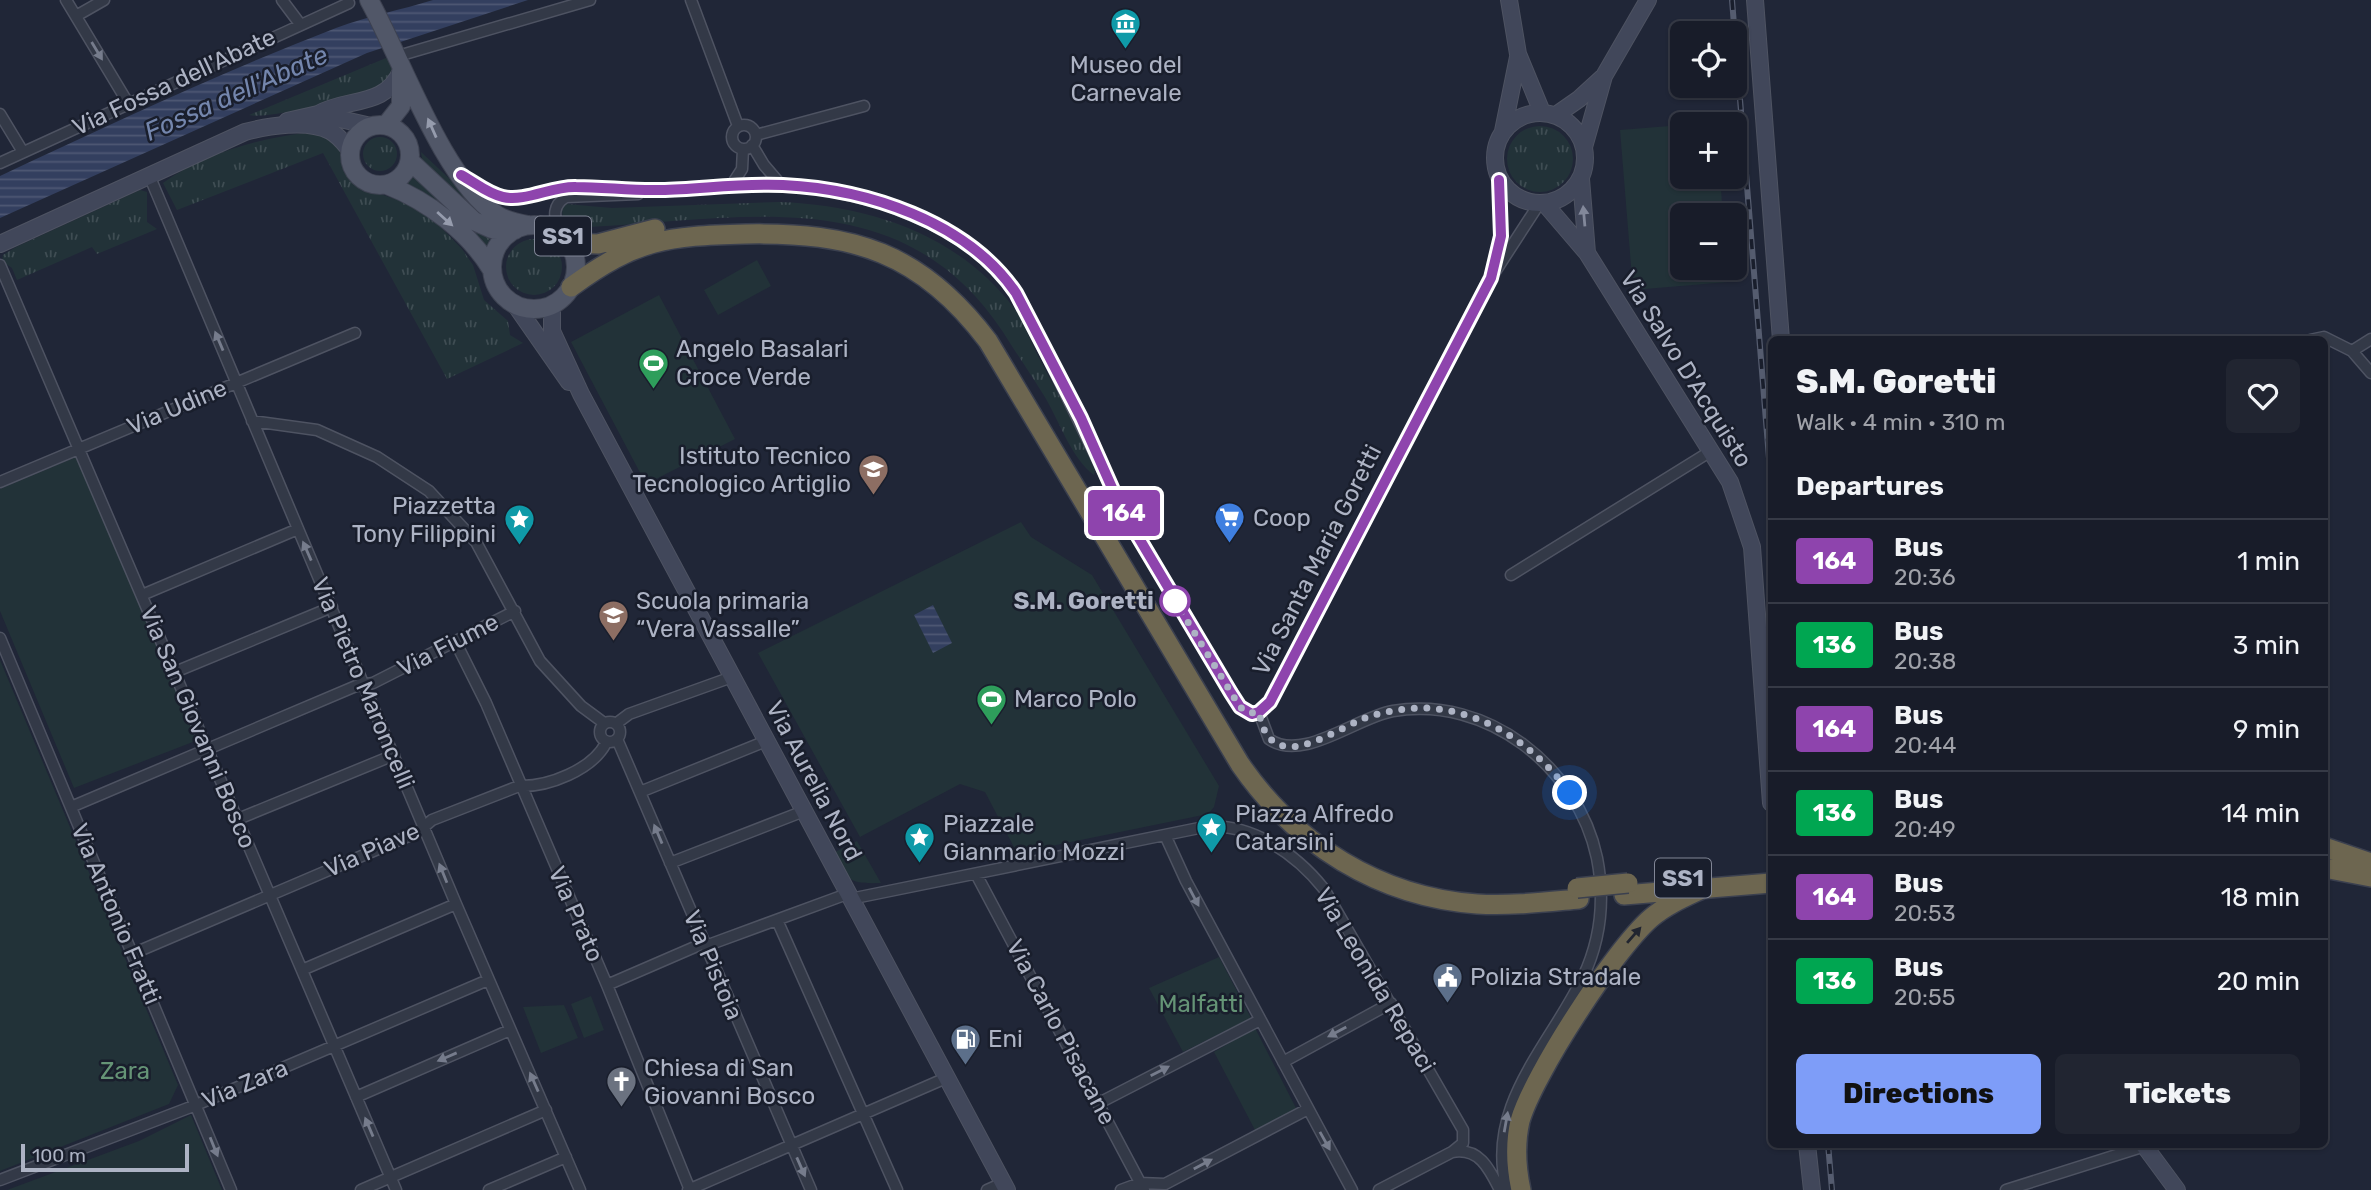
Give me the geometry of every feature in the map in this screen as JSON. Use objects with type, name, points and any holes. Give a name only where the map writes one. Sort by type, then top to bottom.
[{"type":"highway","name":"SS1","points":[[563,237],[598,244],[676,226],[799,222],[863,233],[921,260],[961,291],[1000,337],[1243,745],[1270,785],[1300,816],[1349,852],[1387,870],[1434,885],[1485,892],[1578,893]]},
{"type":"highway","name":"SS1","points":[[571,287],[595,269],[642,244],[737,234],[795,234],[838,239],[875,250],[911,268],[953,299],[988,341],[1240,764],[1258,789],[1290,823],[1345,864],[1395,886],[1429,896],[1505,905],[1578,893],[1738,879],[1768,883]]},
{"type":"highway","points":[[2328,848],[2371,864]]},
{"type":"highway","points":[[2328,857],[2371,864]]},
{"type":"highway","points":[[2328,869],[2371,878]]},
{"type":"highway","name":"SS1","points":[[1626,889],[1702,889],[1768,871]]},
{"type":"highway","points":[[2328,876],[2371,878]]},
{"type":"highway","points":[[1521,1190],[1518,1134],[1527,1100],[1543,1071],[1587,1000],[1640,928],[1661,910],[1702,889]]},
{"type":"main road","points":[[370,2],[438,142],[459,173],[496,214],[521,228]]},
{"type":"main road","points":[[399,60],[401,106],[379,126],[358,135],[351,150],[351,163],[362,179],[374,185],[387,185],[415,197],[435,210],[474,246],[492,270],[499,289],[514,303],[530,308],[552,304]]},
{"type":"main road","points":[[379,126],[402,135],[459,173]]},
{"type":"main road","name":"SS1","points":[[402,135],[410,149],[410,161],[474,221],[488,228],[540,225],[563,237],[576,264],[571,287],[552,304]]},
{"type":"main road","points":[[387,185],[404,174],[410,161]]},
{"type":"main road","name":"SS1","points":[[492,270],[498,246],[521,228]]},
{"type":"street","points":[[66,0],[128,103]]},
{"type":"street","points":[[76,16],[104,0]]},
{"type":"street","points":[[282,0],[300,24]]},
{"type":"street","points":[[0,244],[245,132],[380,96],[395,84],[399,60],[590,0]]},
{"type":"street","points":[[691,0],[738,126],[732,139],[750,143],[864,106]]},
{"type":"street","points":[[1509,0],[1518,54],[1549,114],[1578,134],[1586,158],[1581,179],[1566,195],[1542,204],[1512,194],[1499,180],[1494,157],[1503,131],[1518,54]]},
{"type":"street","points":[[1584,147],[1604,76],[1648,0]]},
{"type":"street","points":[[1755,0],[1782,336]]},
{"type":"street","name":"Via Fossa dell'Abate","points":[[0,163],[349,3]]},
{"type":"street","points":[[1503,131],[1513,121],[1549,114],[1579,99],[1604,76]]},
{"type":"street","points":[[0,114],[23,152]]},
{"type":"street","points":[[318,114],[379,126]]},
{"type":"street","points":[[271,126],[324,128],[336,135],[351,150]]},
{"type":"street","points":[[731,186],[742,169],[750,143],[750,126],[738,126]]},
{"type":"street","points":[[750,143],[781,185]]},
{"type":"street","name":"Via Santa Maria Goretti","points":[[459,173],[508,198],[567,187],[659,190],[781,185],[858,196],[914,215],[971,247],[1004,276],[1027,314],[1121,508],[1240,707],[1249,713],[1259,712],[1270,702],[1491,278],[1542,204]]},
{"type":"street","name":"Via Pietro Maroncelli","points":[[149,174],[488,980],[580,1190]]},
{"type":"street","name":"Via Salvo D'Acquisto","points":[[1581,179],[1587,253]]},
{"type":"street","name":"Via Santa Maria Goretti","points":[[1491,278],[1501,236],[1499,180]]},
{"type":"street","name":"Via Santa Maria Goretti","points":[[563,237],[555,210],[558,202],[566,197],[617,197],[659,190]]},
{"type":"street","name":"Via Salvo D'Acquisto","points":[[1542,204],[1587,253],[1730,482],[1752,547],[1768,763]]},
{"type":"street","name":"Via San Giovanni Bosco","points":[[0,265],[396,1190]]},
{"type":"street","name":"Via Aurelia Nord","points":[[514,303],[556,368],[580,394]]},
{"type":"street","name":"Via Aurelia Nord","points":[[552,304],[552,331],[580,394],[1005,1186]]},
{"type":"street","name":"Via Udine","points":[[0,482],[355,333]]},
{"type":"street","points":[[2328,339],[2352,351],[2371,373]]},
{"type":"street","points":[[2352,351],[2371,339]]},
{"type":"street","points":[[252,421],[313,429],[365,451],[416,481],[470,534],[515,611],[540,661],[578,703],[604,723],[617,723],[629,714],[732,677]]},
{"type":"street","points":[[1511,575],[1711,451]]},
{"type":"street","points":[[142,595],[298,529]]},
{"type":"street","points":[[175,672],[332,607]]},
{"type":"street","name":"Via Fiume","points":[[71,807],[363,683],[373,683],[515,611]]},
{"type":"street","name":"Via Antonio Fratti","points":[[0,638],[231,1190]]},
{"type":"street","name":"Via Prato","points":[[455,641],[486,704],[519,786],[607,985],[689,1190]]},
{"type":"street","points":[[1259,712],[1269,739],[1293,747],[1309,745],[1364,719],[1394,711],[1431,709],[1470,717],[1500,730],[1532,751],[1556,775],[1577,804],[1590,834],[1598,866],[1602,904],[1599,928],[1580,983],[1512,1099],[1504,1138],[1507,1190]]},
{"type":"street","points":[[604,723],[601,734],[612,741],[617,723]]},
{"type":"street","name":"Via Piave","points":[[132,954],[425,828],[432,820],[519,786],[543,783],[589,763],[612,741]]},
{"type":"street","name":"Via Pistoia","points":[[612,741],[640,793],[811,1190]]},
{"type":"street","points":[[640,793],[766,741]]},
{"type":"street","points":[[238,819],[394,755]]},
{"type":"street","points":[[670,863],[804,811]]},
{"type":"street","name":"Via Leonida Repaci","points":[[607,985],[704,943],[711,944],[849,896],[976,874],[1212,826],[1241,829],[1261,838],[1295,860],[1324,889],[1461,1126],[1464,1140],[1452,1153]]},
{"type":"street","points":[[1165,835],[1260,1020],[1352,1190]]},
{"type":"street","name":"Via Carlo Pisacane","points":[[976,874],[1142,1186]]},
{"type":"street","points":[[302,970],[456,904]]},
{"type":"street","points":[[777,920],[897,1190]]},
{"type":"street","name":"Via Zara","points":[[0,1180],[196,1105],[488,980]]},
{"type":"street","points":[[1283,1062],[1391,1003]]},
{"type":"street","points":[[1099,1102],[1260,1020]]},
{"type":"street","points":[[356,1097],[510,1030]]},
{"type":"street","points":[[689,1190],[946,1078]]},
{"type":"street","points":[[361,1190],[546,1110]]},
{"type":"street","points":[[1121,1190],[1165,1184],[1308,1110]]},
{"type":"street","points":[[1807,1148],[1812,1190]]},
{"type":"street","points":[[2006,1190],[2131,1153],[2139,1148]]},
{"type":"street","points":[[2146,1148],[2177,1190]]},
{"type":"street","points":[[1379,1190],[1452,1153],[1467,1150],[1478,1157],[1500,1190]]},
{"type":"street","points":[[489,1190],[566,1157]]},
{"type":"street","points":[[987,1190],[1005,1186]]},
{"type":"green space","points":[[386,58],[394,67],[392,75],[386,83],[374,90],[295,111],[249,115]]},
{"type":"green space","points":[[1533,126],[1547,126],[1559,131],[1568,140],[1573,159],[1571,172],[1564,183],[1547,192],[1533,192],[1521,187],[1512,178],[1507,166],[1507,152],[1512,140],[1521,131]]},
{"type":"green space","points":[[1670,126],[1670,189],[1721,189],[1722,203],[1670,203],[1670,280],[1728,282],[1633,290],[1620,130]]},
{"type":"green space","points":[[304,133],[331,138],[340,150],[344,172],[355,185],[423,209],[462,249],[473,265],[484,300],[508,321],[510,335],[523,343],[447,379],[323,153],[177,210],[163,183],[212,156],[267,139]]},
{"type":"green space","points":[[380,137],[392,142],[397,154],[392,166],[380,171],[368,166],[363,154],[368,142]]},
{"type":"green space","points":[[421,152],[490,217],[490,224],[423,163]]},
{"type":"green space","points":[[412,176],[492,235],[486,247],[404,185]]},
{"type":"green space","points":[[140,190],[147,192],[147,222],[157,229],[97,254],[92,247],[17,280],[12,268],[2,261],[3,255],[16,247]]},
{"type":"green space","points":[[779,202],[845,209],[909,228],[939,243],[991,282],[1021,319],[1088,455],[1095,470],[1094,475],[1078,458],[1043,394],[1003,332],[962,283],[917,250],[868,230],[815,220],[760,217],[588,227],[563,221],[562,208],[566,204],[612,208]]},
{"type":"green space","points":[[528,239],[540,239],[550,243],[558,251],[562,267],[558,283],[550,291],[540,295],[528,295],[518,291],[510,283],[506,273],[506,261],[510,251],[518,243]]},
{"type":"green space","points":[[757,260],[771,286],[718,315],[704,290]]},
{"type":"green space","name":"Angelo Basalari Croce Verde","points":[[659,295],[735,439],[646,484],[571,342]]},
{"type":"green space","points":[[76,457],[198,740],[74,788],[0,611],[0,489]]},
{"type":"green space","name":"Marco Polo","points":[[1021,522],[1031,537],[1092,575],[1219,786],[1214,807],[1208,814],[1017,853],[985,792],[960,784],[860,837],[758,653]]},
{"type":"green space","name":"Zara","points":[[0,660],[178,1085],[169,1104],[0,1171]]},
{"type":"green space","points":[[857,841],[881,883],[855,881],[842,870],[833,853]]},
{"type":"green space","name":"Malfatti","points":[[1219,957],[1251,1018],[1183,1052],[1149,988]]},
{"type":"green space","points":[[591,996],[604,1030],[584,1038],[571,1004]]},
{"type":"green space","points":[[564,1005],[578,1038],[541,1053],[523,1007]]},
{"type":"green space","points":[[1255,1028],[1297,1110],[1255,1130],[1214,1052]]},
{"type":"green space","points":[[191,1115],[222,1190],[7,1190],[139,1141]]},
{"type":"water","name":"Fossa dell'Abate","points":[[433,0],[528,0],[367,53],[0,218],[0,176],[251,62],[348,24]]},
{"type":"water","points":[[933,605],[952,643],[933,653],[914,615]]},
{"type":"railway","points":[[1732,0],[1768,446]]},
{"type":"railway","points":[[1828,1148],[1832,1190]]},
{"type":"bus line","name":"164","points":[[461,175],[495,194],[508,198],[567,187],[659,190],[781,185],[814,187],[858,196],[914,215],[971,247],[1004,276],[1016,293],[1081,418],[1127,519],[1231,693],[1240,707],[1252,714],[1259,712],[1270,702],[1491,278],[1501,236],[1499,180]]},
{"type":"place","name":"Museo del Carnevale","points":[[1126,50]]},
{"type":"place","name":"Angelo Basalari Croce Verde","points":[[653,390]]},
{"type":"place","name":"Istituto Tecnico Tecnologico Artiglio","points":[[874,497]]},
{"type":"place","name":"Coop","points":[[1230,545]]},
{"type":"place","name":"Piazzetta Tony Filippini","points":[[519,547]]},
{"type":"place","name":"S.M. Goretti","points":[[1175,601]]},
{"type":"place","name":"Scuola primaria “Vera Vassalle”","points":[[613,642]]},
{"type":"place","name":"Marco Polo","points":[[991,726]]},
{"type":"place","name":"Piazza Alfredo Catarsini","points":[[1212,855]]},
{"type":"place","name":"Piazzale Gianmario Mozzi","points":[[920,865]]},
{"type":"place","name":"Polizia Stradale","points":[[1447,1004]]},
{"type":"place","name":"Eni","points":[[965,1066]]},
{"type":"place","name":"Chiesa di San Giovanni Bosco","points":[[621,1109]]},
{"type":"route","points":[[1175,601],[1240,707],[1249,713],[1259,712],[1264,732],[1274,743],[1293,747],[1309,745],[1364,719],[1387,712],[1418,708],[1441,710],[1484,722],[1516,740],[1548,766],[1570,793]]}]
